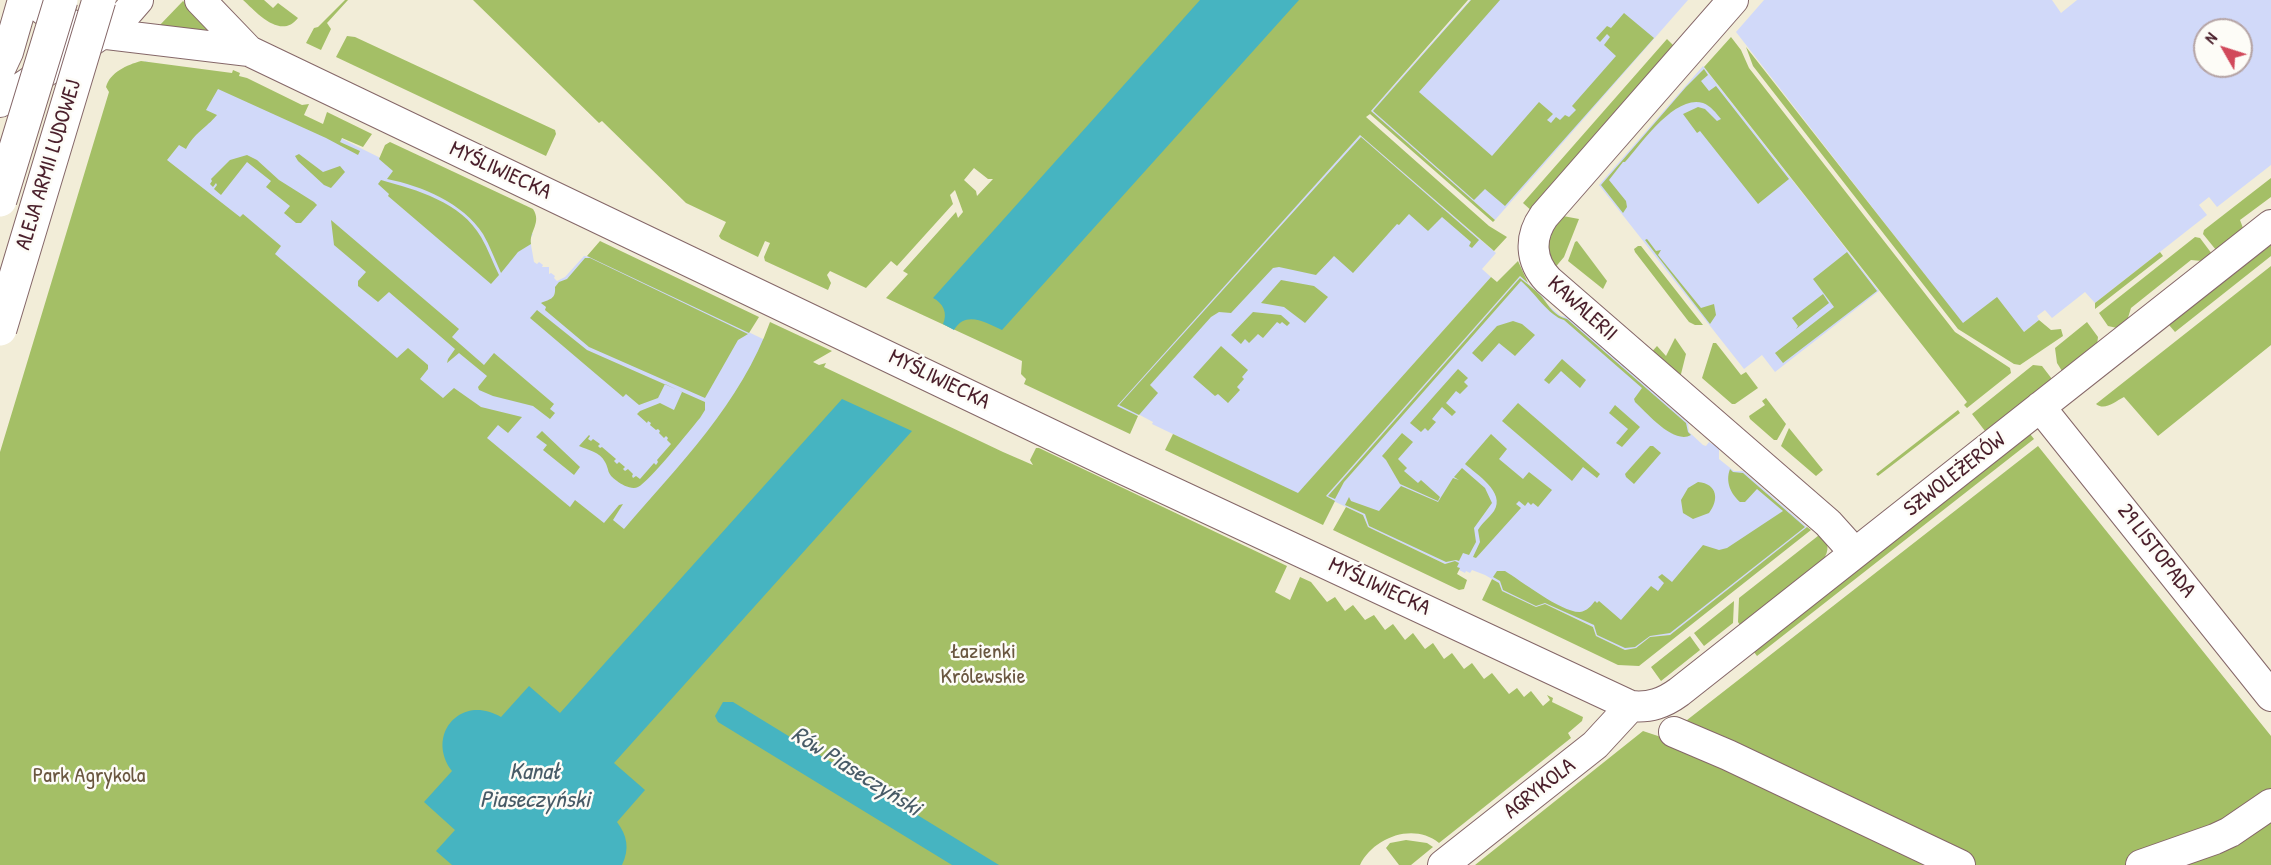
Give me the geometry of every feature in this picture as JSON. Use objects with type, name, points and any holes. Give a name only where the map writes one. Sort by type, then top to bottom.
[{"type":"main road","name":"ALEJA ARMII LUDOWEJ","points":[[0,200],[61,0]]},
{"type":"main road","name":"ALEJA ARMII LUDOWEJ","points":[[0,329],[99,0]]},
{"type":"street","points":[[0,69],[8,52],[23,0]]},
{"type":"street","name":"MYŚLIWIECKA","points":[[31,0],[66,24],[103,33],[249,51],[1121,468],[1631,706]]},
{"type":"street","points":[[0,102],[103,33],[125,15],[138,0]]},
{"type":"street","name":"MYŚLIWIECKA","points":[[200,0],[249,51]]},
{"type":"street","name":"KAWALERII","points":[[1733,0],[1544,216],[1534,237],[1535,260],[1548,280],[1828,523],[1855,553]]},
{"type":"street","name":"SZWOLEŻERÓW","points":[[1631,706],[1646,706],[1669,699],[2271,225]]},
{"type":"street","name":"29 LISTOPADA","points":[[2040,407],[2271,696]]},
{"type":"street","name":"AGRYKOLA","points":[[1443,865],[1595,745],[1631,706]]},
{"type":"street","points":[[1674,732],[1960,865]]},
{"type":"street","points":[[2141,865],[2215,839],[2271,804]]},
{"type":"shaded area","points":[[1470,0],[1688,0],[1495,220],[1371,111]]},
{"type":"shaded area","points":[[1764,0],[2052,0],[2061,13],[2077,0],[2271,0],[2271,165],[2217,207],[2209,197],[2199,205],[2207,215],[2095,303],[2085,292],[2052,318],[2045,310],[2037,316],[2039,320],[2024,332],[1963,324],[1736,32]]},
{"type":"shaded area","points":[[145,61],[256,96],[533,234],[530,239],[534,262],[537,264],[539,262],[543,265],[542,267],[549,267],[549,274],[555,276],[557,281],[565,277],[584,256],[591,257],[784,349],[612,547],[139,142]]},
{"type":"shaded area","points":[[1703,66],[1879,291],[1775,372],[1762,355],[1744,369],[1599,185]]},
{"type":"shaded area","points":[[1360,135],[1496,253],[1482,269],[1491,277],[1298,494],[1152,424],[1153,422],[1138,414],[1137,416],[1116,406]]},
{"type":"shaded area","points":[[1520,276],[1544,298],[1547,304],[1561,316],[1567,317],[1688,423],[1689,432],[1703,445],[1706,446],[1709,442],[1719,448],[1719,459],[1734,471],[1743,471],[1807,527],[1670,635],[1650,637],[1636,648],[1625,650],[1596,636],[1593,627],[1545,604],[1536,607],[1502,591],[1499,583],[1485,575],[1472,570],[1470,573],[1466,571],[1465,573],[1459,570],[1458,563],[1445,564],[1368,527],[1363,515],[1325,497]]},
{"type":"green space","points":[[243,0],[264,0],[273,8],[278,3],[298,18],[291,24],[277,25],[262,17]]},
{"type":"green space","points":[[345,0],[348,0],[327,23],[331,29],[321,50],[306,43],[314,28],[318,27]]},
{"type":"green space","points":[[473,0],[1468,0],[1371,111],[1495,220],[1493,222],[1370,114],[1366,117],[1489,226],[1507,237],[1494,251],[1360,135],[1117,406],[1138,416],[1130,434],[1024,384],[1026,379],[1021,374],[1022,361],[886,298],[908,274],[903,271],[956,212],[958,218],[963,212],[955,190],[950,195],[953,204],[897,266],[891,261],[866,288],[830,271],[827,275],[831,283],[828,290],[765,261],[764,257],[770,243],[765,241],[758,257],[721,239],[719,236],[726,222],[686,203],[602,121],[599,123]],"holes":[[[974,168],[988,179],[993,179],[977,196],[976,191],[964,180]]]},
{"type":"green space","points":[[1471,0],[1500,0],[1419,92],[1492,156],[1539,102],[1553,114],[1547,120],[1551,123],[1556,117],[1560,120],[1565,115],[1569,117],[1576,110],[1572,106],[1616,56],[1604,45],[1610,37],[1607,34],[1600,42],[1596,38],[1607,26],[1611,28],[1624,13],[1654,38],[1505,206],[1485,189],[1474,200],[1373,111]]},
{"type":"green space","points":[[183,1],[223,36],[157,28]]},
{"type":"green space","points":[[347,36],[355,37],[555,130],[556,134],[546,156],[336,57]]},
{"type":"green space","points":[[1731,37],[1741,50],[1749,68],[1955,332],[2010,368],[2011,373],[1967,408],[1964,405],[1967,402],[1704,67]]},
{"type":"green space","points":[[1667,39],[1678,50],[1534,213],[1523,203]]},
{"type":"green space","points":[[1746,47],[1963,323],[1997,297],[2024,332],[2039,320],[2051,330],[2061,329],[2063,336],[2020,365],[2014,364],[1958,329],[1753,66]]},
{"type":"green space","points":[[141,61],[232,73],[233,70],[240,73],[239,76],[302,105],[309,104],[304,115],[323,124],[327,112],[372,134],[363,147],[342,138],[340,142],[360,151],[358,155],[218,89],[206,110],[217,115],[197,134],[186,149],[179,145],[167,160],[240,217],[243,214],[281,246],[275,254],[397,358],[408,348],[428,365],[428,369],[420,379],[443,398],[454,388],[481,407],[522,417],[508,433],[498,425],[487,438],[570,507],[575,500],[604,523],[619,505],[623,504],[613,520],[624,529],[687,457],[743,380],[770,322],[832,351],[813,362],[819,365],[826,363],[824,367],[1003,452],[1033,465],[1030,460],[1036,448],[1039,448],[1287,566],[1275,592],[1290,600],[1300,577],[1311,582],[1327,602],[1335,597],[1345,611],[1353,605],[1365,620],[1374,615],[1385,630],[1393,624],[1405,640],[1413,633],[1425,649],[1433,643],[1444,659],[1452,653],[1464,669],[1472,663],[1484,679],[1492,673],[1509,694],[1517,688],[1524,697],[1531,691],[1543,706],[1550,700],[1547,695],[1553,698],[1552,702],[1583,717],[1582,721],[1568,733],[1571,738],[1439,843],[1418,834],[1395,836],[1374,847],[1360,865],[0,865],[0,452],[109,92],[106,87],[115,73]]},
{"type":"green space","points":[[1704,69],[1708,75],[1701,81],[1709,91],[1716,86],[1789,179],[1758,204],[1700,131],[1697,133],[1683,114],[1698,107],[1705,109],[1717,121],[1721,119],[1706,104],[1692,102],[1681,106],[1660,122],[1609,180],[1626,201],[1627,207],[1623,213],[1601,185]]},
{"type":"green space","points":[[1361,137],[1479,240],[1472,248],[1469,246],[1471,242],[1442,217],[1428,231],[1409,214],[1399,225],[1397,224],[1353,273],[1334,256],[1316,275],[1279,267],[1273,268],[1231,313],[1219,312],[1211,317],[1150,385],[1158,393],[1139,415],[1119,405]]},
{"type":"green space","points":[[390,142],[533,209],[536,223],[531,244],[518,252],[501,273],[483,234],[464,213],[427,191],[387,179],[393,171],[379,159],[385,145]]},
{"type":"green space","points":[[299,154],[323,172],[340,166],[345,172],[331,188],[324,185],[298,161],[295,156]]},
{"type":"green space","points":[[247,155],[317,205],[301,223],[296,223],[284,213],[290,206],[266,187],[271,181],[247,162],[221,195],[214,189],[216,183],[213,187],[210,184],[211,179],[230,160]]},
{"type":"green space","points":[[2271,178],[2271,197],[2240,220],[2243,228],[2216,250],[2203,234],[2204,230]]},
{"type":"green space","points":[[381,180],[437,199],[462,215],[481,237],[499,275],[491,284],[388,196],[389,194],[378,184]]},
{"type":"green space","points":[[1563,216],[1579,219],[1564,257],[1553,270],[1544,250],[1554,222]]},
{"type":"green space","points":[[331,220],[459,329],[452,337],[484,365],[494,353],[554,404],[550,409],[555,413],[550,419],[533,406],[479,390],[478,387],[487,376],[459,353],[447,363],[455,349],[389,292],[378,302],[358,286],[358,281],[366,272],[334,245]]},
{"type":"green space","points":[[2195,237],[2200,238],[2212,254],[2202,261],[2191,260],[2131,308],[2127,321],[2117,328],[2108,326],[2099,313]]},
{"type":"green space","points":[[1647,239],[1656,251],[1661,250],[1658,255],[1701,308],[1714,304],[1716,315],[1710,324],[1645,240]]},
{"type":"green space","points":[[600,241],[759,317],[749,333],[587,256]]},
{"type":"green space","points":[[1577,241],[1607,281],[1603,289],[1568,261]]},
{"type":"green space","points":[[2271,245],[2271,256],[2175,332],[2169,325]]},
{"type":"green space","points":[[1641,246],[1703,325],[1689,322],[1635,252],[1634,249]]},
{"type":"green space","points":[[1847,252],[1877,291],[1783,363],[1775,353],[1834,307],[1813,279]]},
{"type":"green space","points":[[2160,252],[2163,256],[2095,309],[2095,303]]},
{"type":"green space","points":[[585,258],[590,258],[748,334],[738,340],[705,398],[589,347],[545,310],[546,307],[541,303],[553,297],[555,287],[559,282],[567,279]]},
{"type":"green space","points":[[1518,261],[1528,283],[1520,276],[1326,496],[1335,501],[1323,525],[1165,450],[1173,434],[1298,493],[1491,277],[1497,282]]},
{"type":"green space","points":[[2271,266],[2271,345],[2158,436],[2124,397],[2103,407],[2096,404]]},
{"type":"green space","points":[[1520,278],[1540,294],[1555,313],[1567,319],[1686,423],[1691,435],[1677,436],[1654,420],[1635,402],[1634,399],[1642,388],[1564,320],[1547,309],[1521,281],[1344,482],[1335,499],[1328,496]]},
{"type":"green space","points":[[1281,280],[1314,286],[1328,297],[1305,323],[1284,307],[1261,303]]},
{"type":"green space","points":[[1823,294],[1829,303],[1796,329],[1798,326],[1792,318]]},
{"type":"green space","points":[[537,310],[587,350],[665,384],[658,398],[639,405],[626,394],[623,397],[530,318]]},
{"type":"green space","points":[[1253,312],[1281,315],[1290,323],[1287,326],[1282,322],[1280,324],[1277,322],[1263,338],[1258,334],[1249,343],[1245,339],[1241,344],[1231,335]]},
{"type":"green space","points":[[1513,321],[1522,324],[1535,335],[1515,356],[1499,343],[1482,362],[1472,353],[1497,326]]},
{"type":"green space","points":[[2087,322],[2098,337],[2097,345],[2062,371],[2057,363],[2055,348]]},
{"type":"green space","points":[[1675,338],[1686,354],[1680,378],[1648,356],[1657,346],[1666,356]]},
{"type":"green space","points":[[1713,343],[1716,343],[1741,375],[1746,372],[1758,388],[1735,404],[1732,404],[1702,378]]},
{"type":"green space","points":[[1221,346],[1248,370],[1237,387],[1240,390],[1228,403],[1218,394],[1215,396],[1193,377]]},
{"type":"green space","points":[[1562,359],[1586,380],[1580,388],[1561,371],[1549,384],[1544,380]]},
{"type":"green space","points":[[2033,365],[2042,366],[2052,379],[1985,431],[1972,414]]},
{"type":"green space","points":[[1458,369],[1468,378],[1464,382],[1468,386],[1460,394],[1456,391],[1446,403],[1456,412],[1452,416],[1442,407],[1432,419],[1436,422],[1428,431],[1425,428],[1421,432],[1410,423]]},
{"type":"green space","points":[[682,392],[705,402],[705,410],[660,466],[638,487],[619,483],[610,474],[600,456],[579,446],[589,435],[588,439],[591,441],[593,439],[600,444],[598,446],[616,459],[614,461],[617,464],[619,462],[625,467],[623,469],[625,471],[628,469],[633,474],[633,478],[636,476],[640,479],[654,463],[656,465],[657,460],[671,444],[666,436],[664,438],[658,429],[656,430],[650,425],[651,423],[648,421],[647,423],[637,414],[660,403],[674,410]]},
{"type":"green space","points":[[1766,398],[1786,424],[1777,440],[1774,440],[1749,416],[1765,405],[1762,401]]},
{"type":"green space","points":[[1518,403],[1600,474],[1597,478],[1583,467],[1572,481],[1502,421]]},
{"type":"green space","points":[[1615,405],[1640,427],[1622,447],[1616,443],[1628,429],[1609,413]]},
{"type":"green space","points":[[1958,410],[1960,413],[1878,476],[1876,474]]},
{"type":"green space","points":[[1789,428],[1823,470],[1816,476],[1781,446]]},
{"type":"green space","points":[[542,431],[580,467],[574,475],[543,450],[547,445],[536,437]]},
{"type":"green space","points":[[1402,433],[1413,442],[1398,459],[1407,468],[1404,471],[1418,483],[1421,480],[1440,497],[1438,501],[1400,484],[1382,456]]},
{"type":"green space","points":[[1491,434],[1507,449],[1499,459],[1523,479],[1529,472],[1552,490],[1538,507],[1528,502],[1525,506],[1519,501],[1516,504],[1521,508],[1476,558],[1473,557],[1480,542],[1478,530],[1497,504],[1493,490],[1465,464]]},
{"type":"green space","points":[[2030,434],[2034,439],[1757,656],[1754,652]]},
{"type":"green space","points":[[1650,446],[1661,453],[1634,484],[1625,474]]},
{"type":"green space","points":[[2038,446],[2271,736],[2271,865],[1475,865],[1643,731],[1664,738]]},
{"type":"green space","points":[[1462,468],[1485,488],[1492,503],[1474,528],[1476,542],[1469,555],[1463,553],[1459,561],[1446,562],[1369,526],[1365,514],[1345,505],[1349,497],[1351,501],[1379,511],[1401,486],[1438,502],[1453,478],[1459,480],[1454,477]]},
{"type":"green space","points":[[1730,469],[1733,472],[1743,473],[1805,527],[1670,633],[1650,636],[1635,647],[1625,648],[1597,635],[1594,625],[1545,603],[1536,606],[1503,590],[1500,581],[1493,577],[1497,571],[1505,571],[1552,602],[1572,611],[1580,612],[1589,608],[1595,601],[1597,603],[1599,601],[1621,620],[1651,586],[1658,591],[1664,583],[1658,577],[1662,574],[1672,582],[1703,545],[1719,550],[1727,548],[1783,511],[1757,489],[1745,502],[1740,502],[1730,487],[1728,479]]},
{"type":"green space","points":[[1698,482],[1710,486],[1715,493],[1715,498],[1709,513],[1693,519],[1683,513],[1681,500],[1688,488]]},
{"type":"green space","points":[[1346,507],[1363,515],[1368,527],[1445,564],[1455,561],[1459,563],[1457,567],[1460,568],[1457,574],[1467,580],[1464,589],[1459,590],[1333,530]]},
{"type":"green space","points":[[1807,527],[1811,530],[1639,666],[1618,665],[1482,600],[1492,579],[1499,583],[1502,591],[1536,607],[1545,604],[1593,627],[1596,636],[1625,650],[1636,648],[1650,637],[1670,635]]},
{"type":"green space","points":[[1823,532],[1828,546],[1823,560],[1740,625],[1738,622],[1739,598]]},
{"type":"green space","points":[[1734,601],[1733,623],[1704,646],[1694,633]]},
{"type":"green space","points":[[1690,636],[1700,650],[1661,681],[1651,667]]},
{"type":"green space","points":[[1406,840],[1427,843],[1433,847],[1411,865],[1399,865],[1386,848],[1390,843]]},
{"type":"water","points":[[1200,0],[1299,0],[1002,330],[970,319],[959,324],[954,330],[943,324],[944,309],[933,298]]},
{"type":"water","name":"Kanał Piaseczyński","points":[[842,399],[912,431],[614,763],[645,790],[617,822],[626,842],[626,853],[622,865],[452,865],[436,851],[455,830],[424,802],[452,771],[445,757],[443,744],[445,732],[451,722],[461,714],[473,710],[486,711],[501,717],[529,686],[560,713]]},
{"type":"water","points":[[723,702],[733,702],[999,865],[952,865],[718,722],[715,716]]},
{"type":"park label","name":"Łazienki Królewskie","points":[[983,664]]},
{"type":"park label","name":"Park Agrykola","points":[[89,776]]},
{"type":"water label","name":"Rów Piaseczyński","points":[[856,772]]}]
